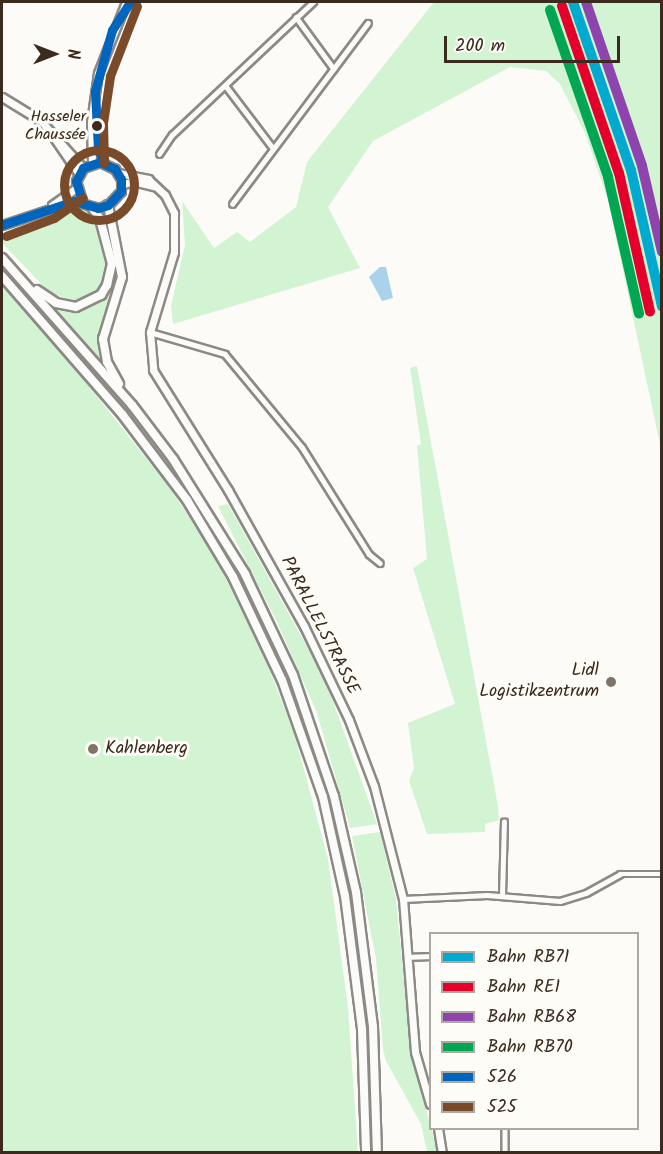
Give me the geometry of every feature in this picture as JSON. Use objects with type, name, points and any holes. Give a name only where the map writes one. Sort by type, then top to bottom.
[{"type":"highway","points":[[108,205],[122,277],[105,327],[104,351],[132,405]]},
{"type":"highway","points":[[3,260],[56,303],[76,307],[93,302],[108,285],[112,264],[100,219],[92,207]]},
{"type":"highway","points":[[3,260],[132,405],[198,495],[245,574],[293,675],[320,748],[348,851],[366,953],[377,1152]]},
{"type":"highway","points":[[2,276],[122,414],[187,500],[233,577],[282,680],[323,797],[345,896],[362,1029],[366,1152]]},
{"type":"street","points":[[92,163],[93,109],[98,73],[112,30],[128,2]]},
{"type":"street","points":[[159,154],[172,135],[313,2]]},
{"type":"street","points":[[296,17],[334,69]]},
{"type":"street","points":[[232,204],[368,24]]},
{"type":"street","points":[[226,86],[273,148]]},
{"type":"street","points":[[2,97],[27,109],[52,134],[81,171]]},
{"type":"street","points":[[93,109],[98,149],[104,163],[118,173],[148,179],[160,190]]},
{"type":"street","points":[[104,163],[92,163],[81,171],[76,188],[82,201],[92,207],[108,205],[118,196],[121,185],[118,173]]},
{"type":"street","points":[[121,185],[142,182],[160,190]]},
{"type":"street","points":[[33,214],[76,188]]},
{"type":"street","name":"PARALLELSTRASSE","points":[[160,190],[170,203],[176,235],[150,332],[149,349],[157,380],[266,554],[328,673],[374,786],[403,899],[415,1052],[429,1101]]},
{"type":"street","points":[[2,225],[82,201]]},
{"type":"street","points":[[150,332],[225,354],[302,447],[369,554],[380,563]]},
{"type":"street","points":[[502,896],[504,822]]},
{"type":"street","points":[[403,899],[502,896],[560,901],[580,896],[620,874],[662,874]]},
{"type":"street","points":[[407,957],[429,956]]},
{"type":"street","points":[[438,1130],[442,1152]]},
{"type":"street","points":[[505,1130],[505,1152]]},
{"type":"green space","points":[[434,2],[661,2],[661,449],[608,200],[585,133],[560,84],[546,71],[510,67],[373,141],[328,207],[360,268],[173,324],[171,306],[185,245],[182,201],[214,248],[237,232],[250,242],[296,207],[307,162]]},
{"type":"green space","points":[[81,205],[98,221],[109,266],[95,295],[73,302],[48,291],[2,243],[2,233]]},
{"type":"green space","points":[[110,242],[119,278],[100,331],[103,360],[100,362],[55,309],[82,310],[104,298],[115,278]]},
{"type":"green space","points":[[2,287],[44,330],[169,487],[209,546],[260,645],[295,736],[328,859],[348,1007],[358,1152],[2,1152]]},
{"type":"green space","points":[[417,366],[498,806],[499,820],[485,824],[485,832],[427,834],[409,781],[414,768],[408,723],[455,704],[413,568],[427,559],[417,446],[421,444],[410,368]]},
{"type":"green space","points":[[228,504],[325,679],[377,824],[350,828],[317,713],[277,622],[218,506]]},
{"type":"green space","points":[[380,832],[396,899],[412,1060],[429,1120],[429,1130],[432,1130],[438,1152],[427,1152],[421,1124],[386,1061],[383,1049],[376,959],[352,836]]},
{"type":"water","points":[[380,267],[386,267],[393,298],[382,301],[369,277]]},
{"type":"rail line","name":"RB71","points":[[573,2],[631,170],[662,307]]},
{"type":"rail line","name":"RB68","points":[[586,2],[642,166],[662,252]]},
{"type":"rail line","name":"RE1","points":[[562,6],[619,173],[650,312]]},
{"type":"rail line","name":"RB70","points":[[550,10],[608,177],[639,314]]},
{"type":"transit line","name":"526","points":[[104,163],[98,149],[95,91],[112,30],[130,2]]},
{"type":"transit line","name":"525","points":[[104,163],[103,123],[110,76],[137,6]]},
{"type":"transit line","name":"525","points":[[99,150],[118,156],[128,166],[134,185],[128,204],[118,214],[99,220],[80,214],[70,204],[64,185],[70,166],[80,156],[99,150]]},
{"type":"transit line","name":"526","points":[[2,225],[74,201],[98,208],[108,205],[121,191],[121,179],[115,169],[100,162],[83,168],[76,181],[82,201]]},
{"type":"transit line","name":"525","points":[[6,236],[54,218],[83,198]]},
{"type":"place","name":"Hasseler Chaussée","points":[[97,126]]},
{"type":"place","name":"Lidl Logistikzentrum","points":[[611,682]]},
{"type":"place","name":"Kahlenberg","points":[[93,749]]}]
